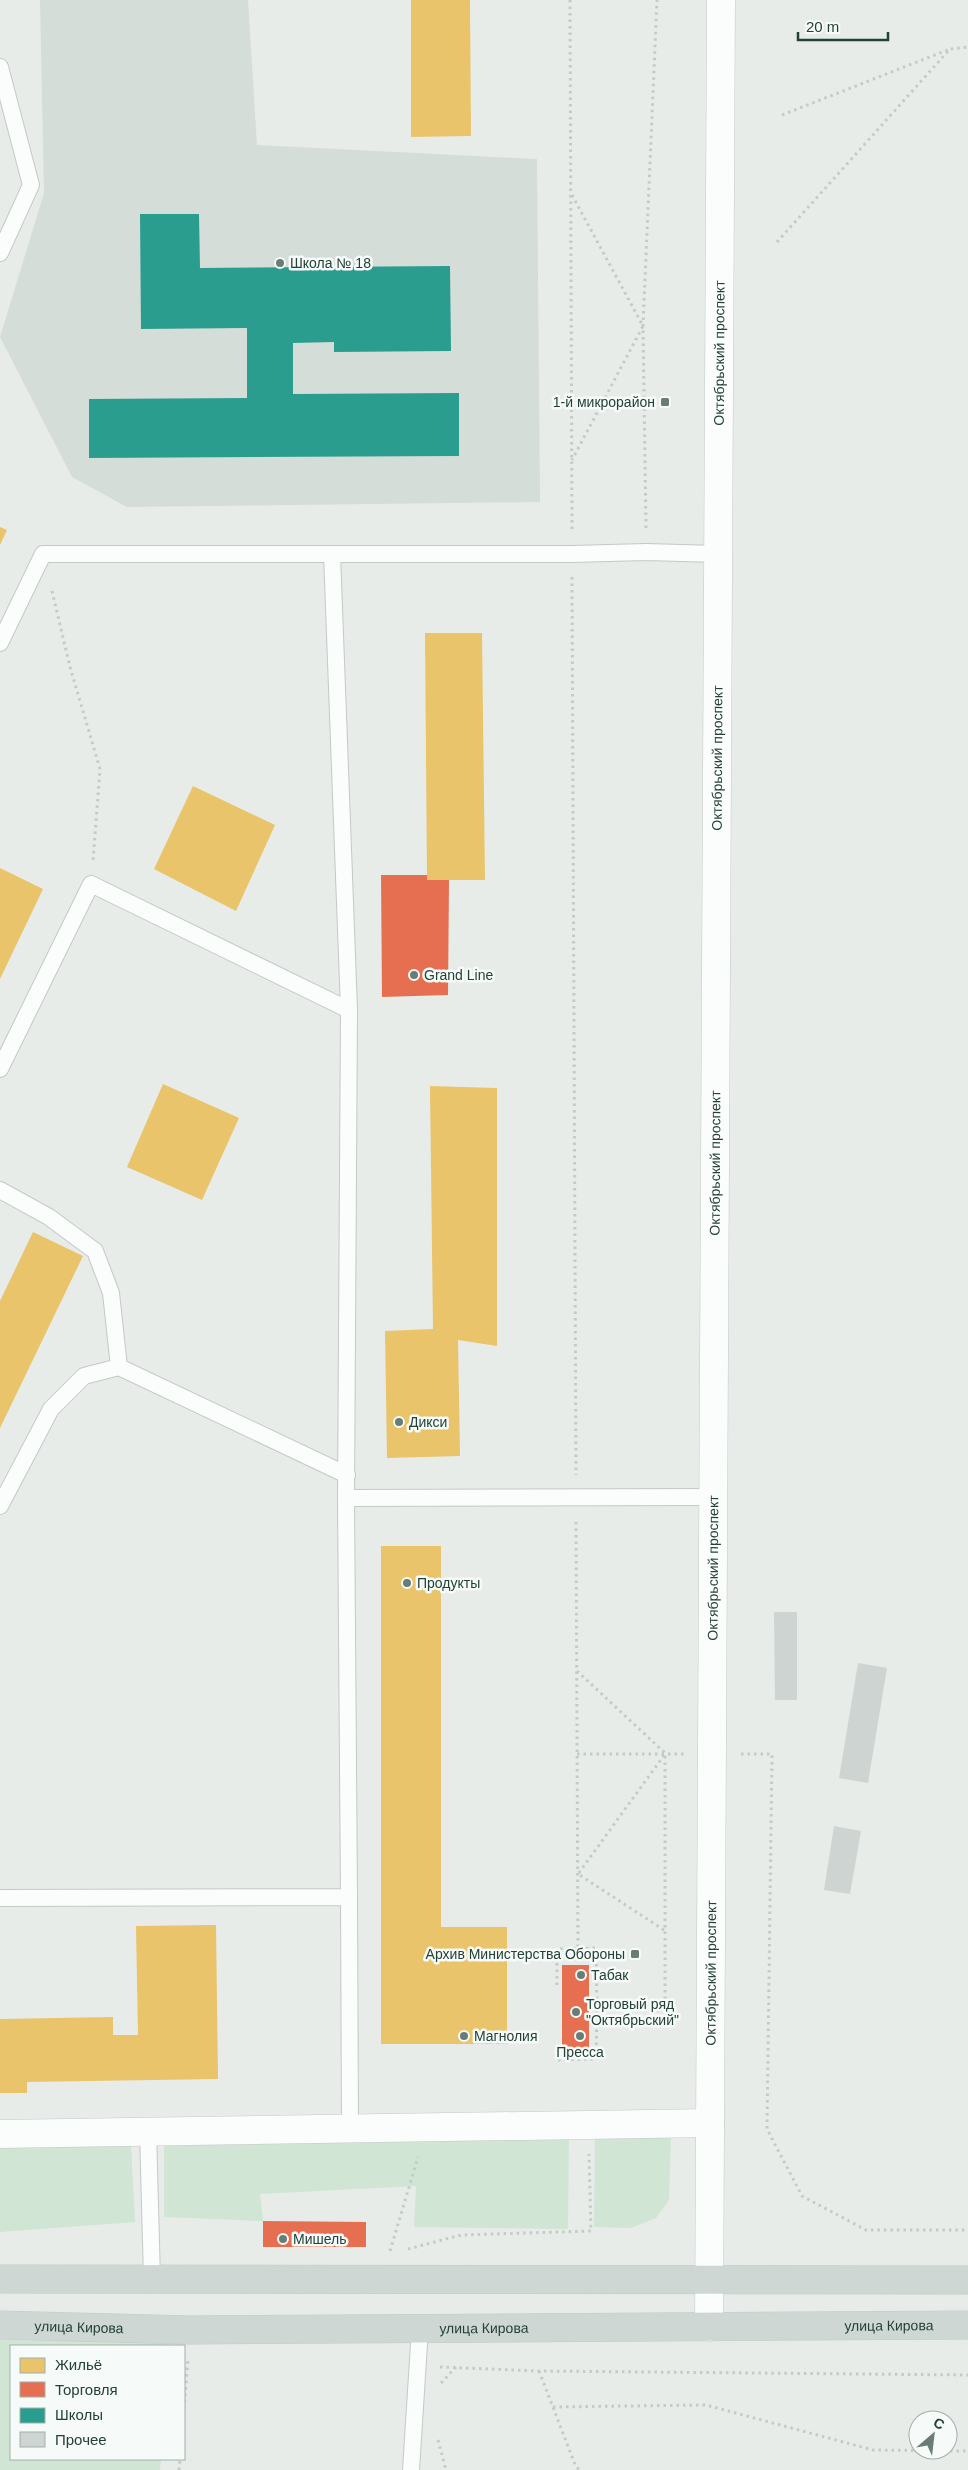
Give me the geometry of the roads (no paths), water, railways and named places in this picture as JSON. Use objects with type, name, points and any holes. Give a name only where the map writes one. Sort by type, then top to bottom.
[{"type":"main road","name":"Октябрьский проспект","points":[[709,2327],[721,0]]},
{"type":"main road","points":[[0,2134],[710,2123]]},
{"type":"main road","points":[[0,2279],[968,2280]]},
{"type":"main road","name":"улица Кирова","points":[[0,2325],[190,2330],[968,2325]]},
{"type":"lane","points":[[0,67],[31,185],[0,253]]},
{"type":"lane","points":[[0,643],[43,554],[572,554],[646,552],[717,554]]},
{"type":"lane","points":[[332,554],[349,1010],[346,1498],[350,2128]]},
{"type":"lane","points":[[0,1069],[91,884],[349,1010]]},
{"type":"lane","points":[[0,1190],[48,1218],[95,1250],[111,1293],[119,1366]]},
{"type":"lane","points":[[0,1506],[51,1409],[84,1376],[119,1366],[347,1475]]},
{"type":"lane","points":[[346,1498],[713,1497]]},
{"type":"lane","points":[[0,1898],[349,1897]]},
{"type":"lane","points":[[148,2132],[152,2279]]},
{"type":"lane","points":[[410,2470],[420,2328]]},
{"type":"place","name":"Школа № 18","points":[[280,263]]},
{"type":"place","name":"1-й микрорайон","points":[[665,402]]},
{"type":"place","name":"Grand Line","points":[[414,975]]},
{"type":"place","name":"Дикси","points":[[399,1422]]},
{"type":"place","name":"Продукты","points":[[407,1583]]},
{"type":"place","name":"Архив Министерства Обороны","points":[[635,1954]]},
{"type":"place","name":"Табак","points":[[581,1975]]},
{"type":"place","name":"Торговый ряд \"Октябрьский\"","points":[[576,2012]]},
{"type":"place","name":"Магнолия","points":[[464,2036]]},
{"type":"place","name":"Пресса","points":[[580,2036]]},
{"type":"place","name":"Мишель","points":[[283,2239]]}]
